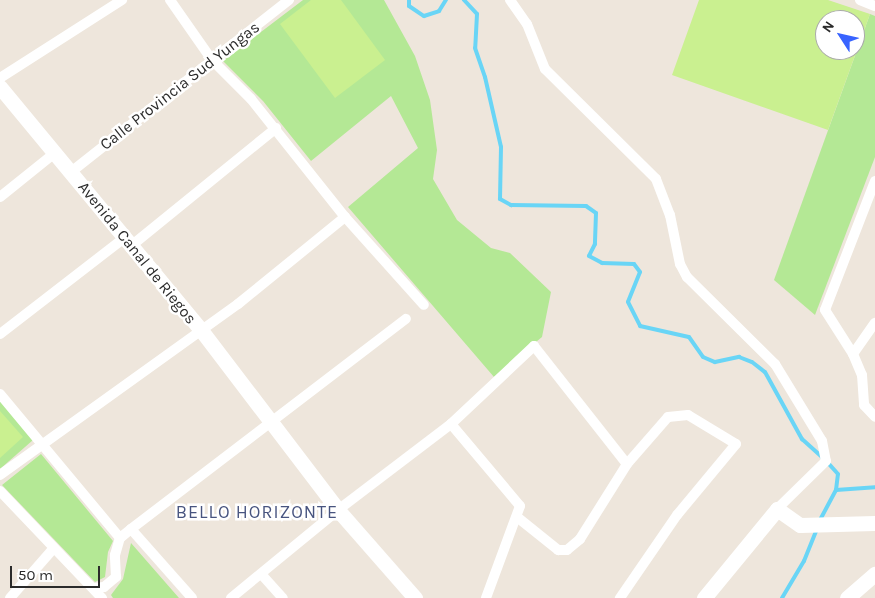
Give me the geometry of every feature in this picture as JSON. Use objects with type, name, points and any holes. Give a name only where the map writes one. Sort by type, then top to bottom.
[{"type":"street","points":[[0,78],[122,0]]},
{"type":"street","points":[[170,0],[212,60],[276,128],[345,217],[424,306]]},
{"type":"street","name":"Calle Provincia Sud Yungas","points":[[72,172],[290,0]]},
{"type":"street","points":[[510,0],[527,24],[545,69],[656,180],[670,215],[680,264],[687,277],[775,364],[822,441],[826,461],[777,509],[704,598]]},
{"type":"street","name":"Avenida Canal de Riegos","points":[[0,87],[56,152],[127,242],[201,330],[269,423],[338,510],[415,598]]},
{"type":"street","points":[[0,334],[127,242],[276,128]]},
{"type":"street","points":[[0,197],[56,152]]},
{"type":"street","points":[[875,181],[825,310],[853,354],[862,375],[864,406],[875,417]]},
{"type":"street","points":[[0,475],[201,330],[345,217]]},
{"type":"street","points":[[93,588],[104,587],[116,577],[115,555],[120,538],[406,319]]},
{"type":"street","points":[[853,354],[875,322]]},
{"type":"street","points":[[231,598],[262,575],[338,510],[451,424],[534,346],[627,464]]},
{"type":"street","points":[[0,394],[120,538]]},
{"type":"street","points":[[517,517],[558,550],[567,550],[580,539],[627,464],[668,417],[677,414],[688,415],[736,444],[677,516],[620,598]]},
{"type":"street","points":[[451,424],[520,506],[486,598]]},
{"type":"street","points":[[0,491],[53,549],[102,598]]},
{"type":"street","points":[[777,509],[800,525],[828,526],[875,523]]},
{"type":"street","points":[[131,529],[192,598]]},
{"type":"street","points":[[10,598],[53,549]]},
{"type":"street","points":[[847,598],[875,574]]},
{"type":"street","points":[[262,575],[283,598]]},
{"type":"green space","points":[[303,0],[384,0],[415,56],[430,100],[437,150],[433,179],[457,220],[491,248],[510,253],[551,292],[542,337],[494,377],[348,207],[418,148],[391,96],[311,161],[263,101],[223,61]]},
{"type":"green space","points":[[311,0],[341,0],[385,60],[335,98],[280,24]]},
{"type":"green space","points":[[699,0],[828,0],[858,10],[815,10],[815,60],[853,60],[828,130],[672,75]]},
{"type":"green space","points":[[865,12],[870,14],[865,28]]},
{"type":"green space","points":[[870,14],[875,16],[875,157],[815,315],[774,280],[853,60],[865,60],[865,28]]},
{"type":"green space","points":[[0,392],[33,440],[0,469]]},
{"type":"green space","points":[[0,411],[23,437],[0,458]]},
{"type":"green space","points":[[41,454],[113,541],[108,552],[105,577],[95,582],[2,485]]},
{"type":"green space","points":[[131,543],[179,598],[113,598],[111,595],[123,579]]},
{"type":"waterway","points":[[409,0],[409,6],[424,16],[439,11],[446,0]]},
{"type":"waterway","points":[[464,0],[477,14],[475,48],[485,77],[501,147],[500,199],[511,205],[586,206],[596,213],[595,244],[589,256],[602,263],[634,264],[640,272],[628,302],[640,326],[689,337],[703,357],[715,362],[739,357],[752,362],[765,372],[802,439],[823,458]]},
{"type":"waterway","points":[[820,520],[836,490],[838,474],[828,463]]},
{"type":"waterway","points":[[836,490],[875,487]]},
{"type":"waterway","points":[[782,598],[804,561],[817,529]]},
{"type":"district","name":"BELLO HORIZONTE","points":[[257,512]]}]
